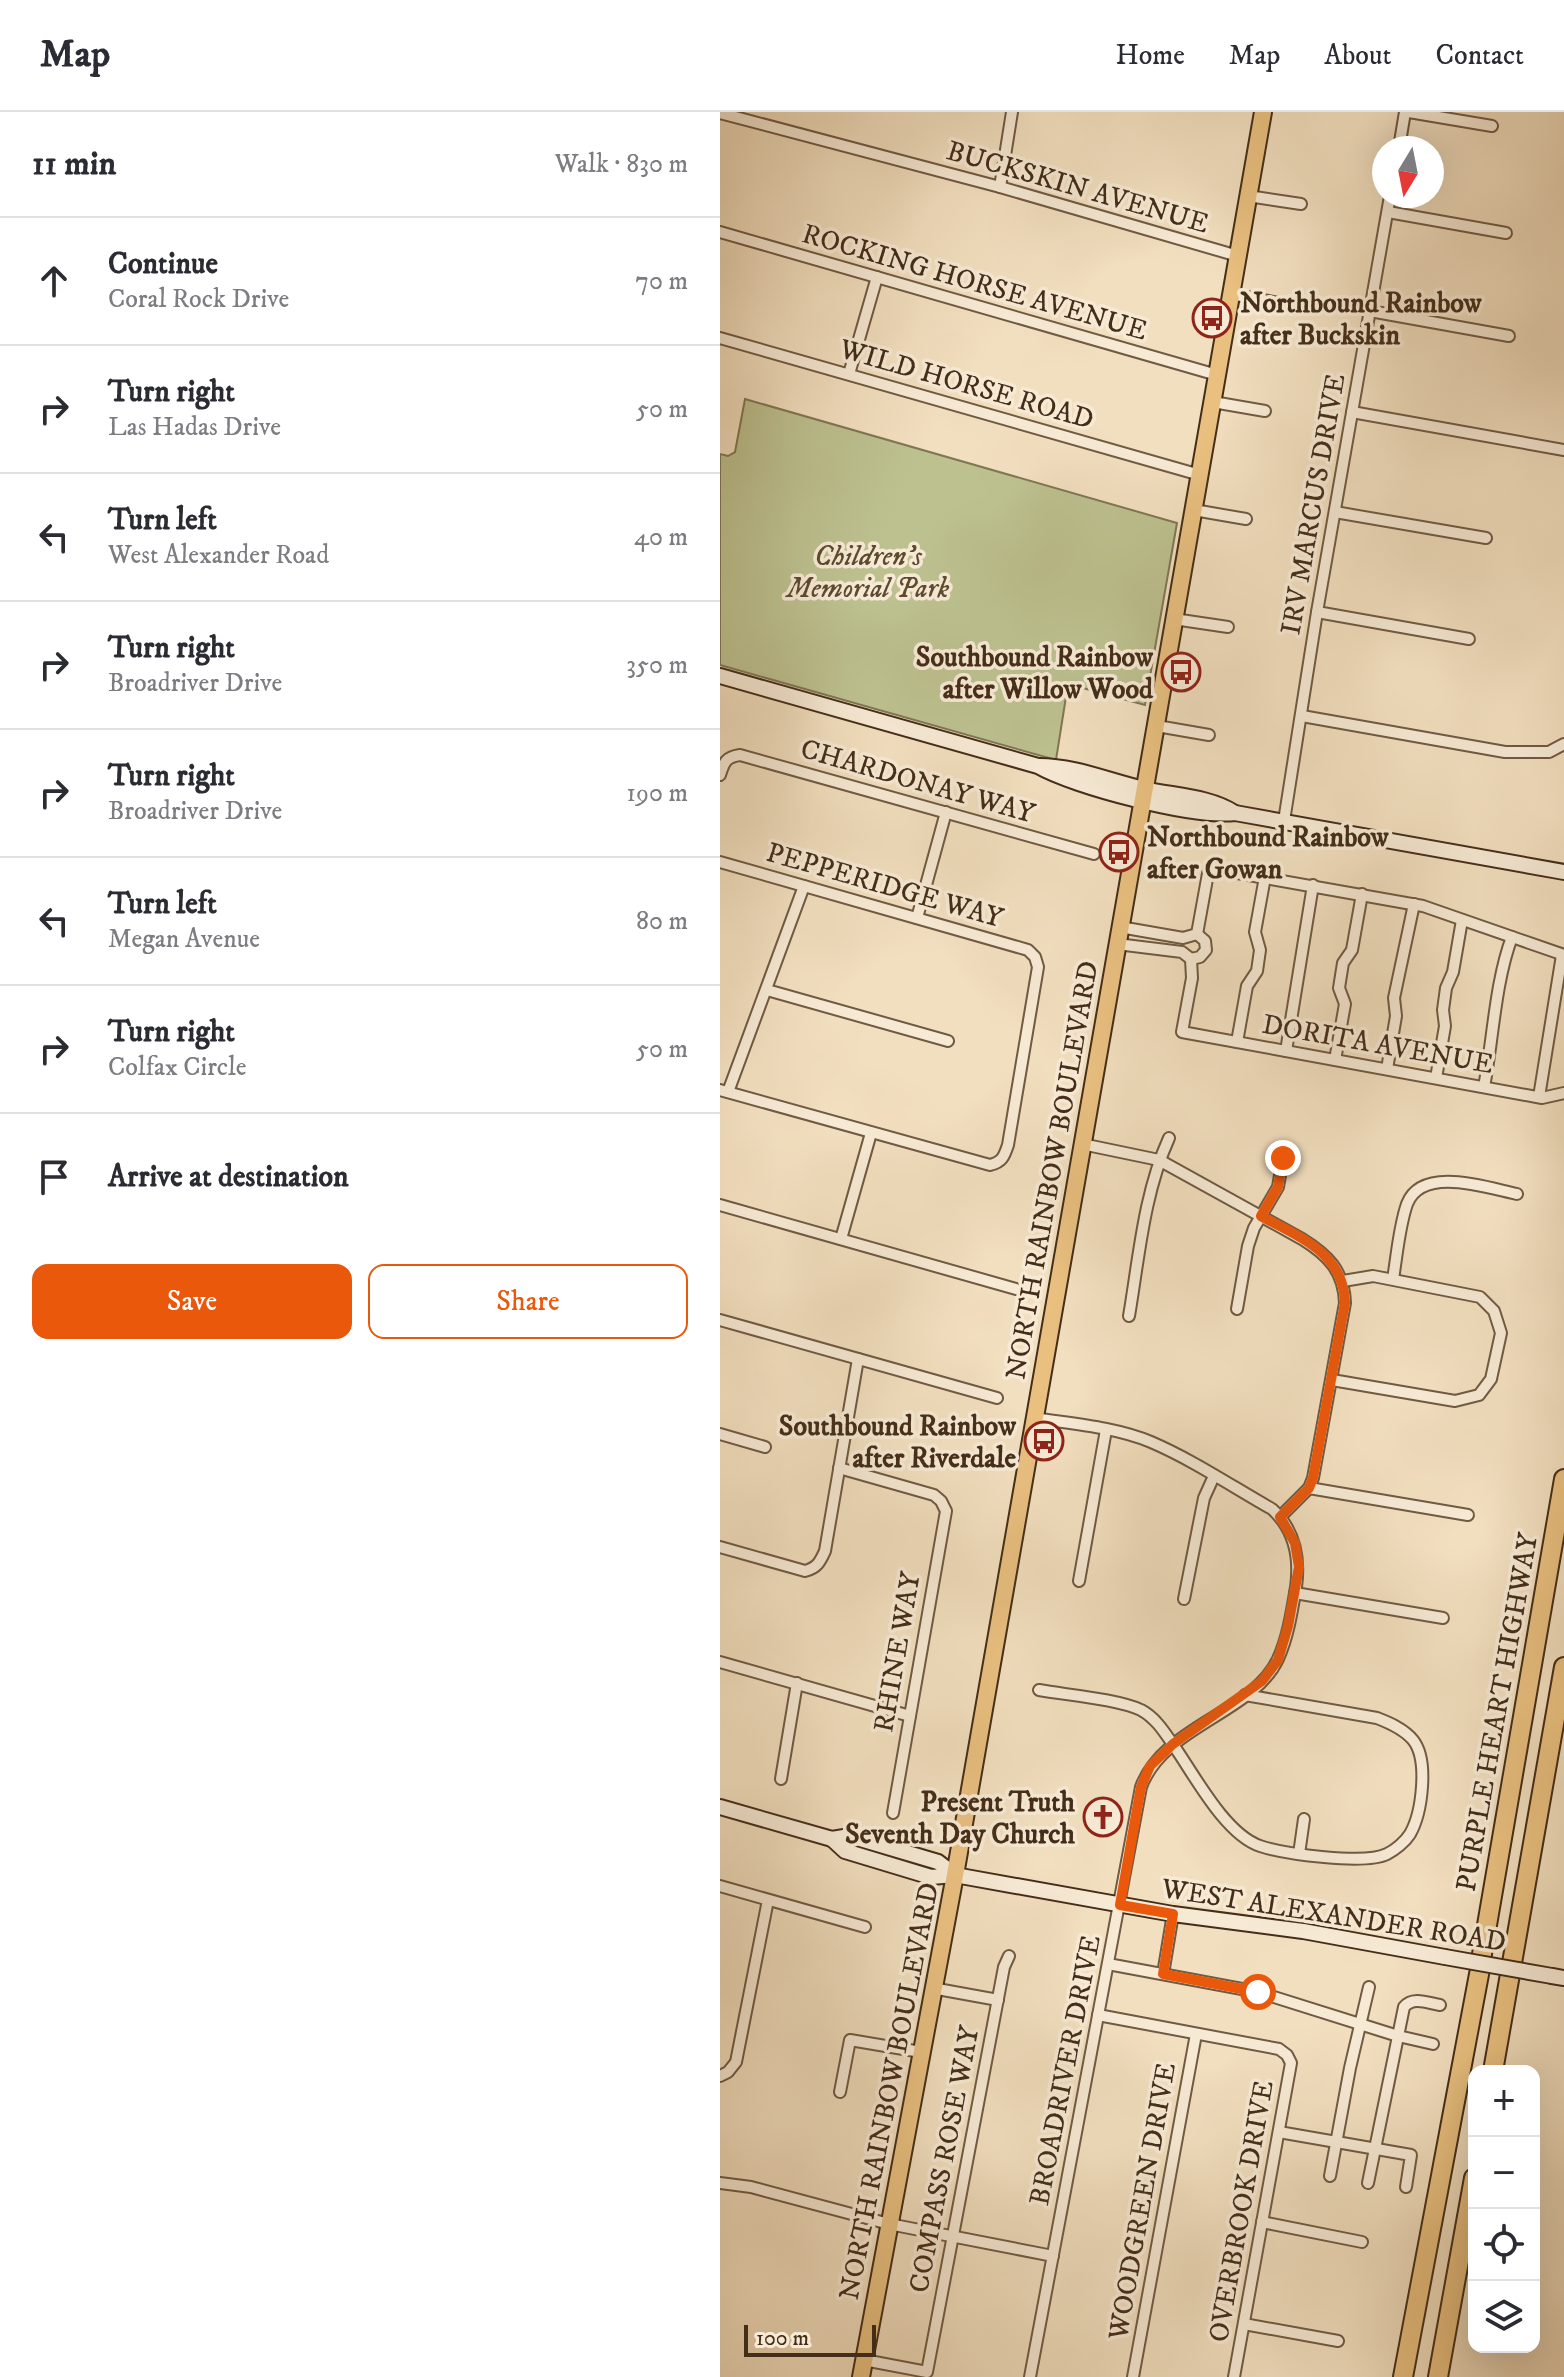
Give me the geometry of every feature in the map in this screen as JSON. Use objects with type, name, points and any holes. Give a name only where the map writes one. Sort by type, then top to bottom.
[{"type":"highway","name":"PURPLE HEART HIGHWAY","points":[[1403,2377],[1481,1962],[1564,1479]]},
{"type":"highway","points":[[1494,2065],[1564,1667]]},
{"type":"highway","points":[[1438,2377],[1468,2209]]},
{"type":"highway","points":[[1448,2377],[1457,2328],[1454,2289]]},
{"type":"main road","name":"NORTH RAINBOW BOULEVARD","points":[[862,2369],[955,1875],[1263,112]]},
{"type":"street","points":[[1000,187],[1012,112]]},
{"type":"street","points":[[1402,136],[1407,112],[1492,126]]},
{"type":"street","name":"BUCKSKIN AVENUE","points":[[720,113],[756,117],[1238,256]]},
{"type":"street","points":[[1248,196],[1301,204]]},
{"type":"street","name":"IRV MARCUS DRIVE","points":[[1284,821],[1317,612],[1388,208]]},
{"type":"street","points":[[1388,212],[1506,233]]},
{"type":"street","name":"ROCKING HORSE AVENUE","points":[[720,232],[1217,375]]},
{"type":"street","points":[[849,374],[877,277]]},
{"type":"street","points":[[1231,294],[1284,304]]},
{"type":"street","points":[[1370,311],[1509,336]]},
{"type":"street","name":"WILD HORSE ROAD","points":[[720,338],[1200,475]]},
{"type":"street","points":[[1213,402],[1265,411]]},
{"type":"street","points":[[1352,412],[1564,450]]},
{"type":"street","points":[[1194,510],[1246,519]]},
{"type":"street","points":[[1335,512],[1486,538]]},
{"type":"street","points":[[1317,612],[1469,639]]},
{"type":"street","points":[[1174,619],[1228,627]]},
{"type":"street","points":[[720,676],[1038,766],[1055,776],[1220,815],[1235,813],[1284,821],[1564,872]]},
{"type":"street","points":[[1302,716],[1505,752],[1549,752],[1563,746]]},
{"type":"street","points":[[1157,726],[1209,735]]},
{"type":"street","name":"CHARDONAY WAY","points":[[720,775],[723,763],[730,757],[740,755],[1094,854]]},
{"type":"street","points":[[917,918],[946,812]]},
{"type":"street","name":"PEPPERIDGE WAY","points":[[720,862],[1028,950],[1035,957],[1038,967],[1004,1157],[990,1165],[871,1133]]},
{"type":"street","points":[[1197,934],[1209,868],[1414,904],[1563,955],[1539,1097]]},
{"type":"street","points":[[1237,1042],[1247,986],[1257,971],[1260,950],[1255,932],[1265,877]]},
{"type":"street","points":[[1286,1051],[1313,885]]},
{"type":"street","points":[[804,886],[767,990],[724,1091],[871,1133],[841,1239]]},
{"type":"street","points":[[1335,1060],[1345,1004],[1339,988],[1343,963],[1352,950],[1362,894]]},
{"type":"street","points":[[1387,1069],[1396,1016],[1396,986],[1404,962],[1414,904]]},
{"type":"street","points":[[1436,1078],[1445,1026],[1443,1010],[1446,988],[1453,972],[1462,920]]},
{"type":"street","points":[[1163,934],[1183,938],[1197,934],[1204,938],[1206,950],[1200,957],[1191,959],[1182,952],[1119,935],[1163,934]]},
{"type":"street","points":[[1484,1087],[1506,952],[1512,937]]},
{"type":"street","name":"DORITA AVENUE","points":[[1191,959],[1192,978],[1182,1032],[1539,1097],[1564,1093]]},
{"type":"street","points":[[767,990],[948,1041]]},
{"type":"street","points":[[1129,1316],[1150,1191],[1169,1138]]},
{"type":"street","points":[[1034,1418],[1106,1430],[1152,1442],[1272,1509],[1280,1517],[1309,1488],[1313,1478],[1332,1380],[1345,1303],[1343,1281],[1330,1259],[1261,1216],[1159,1160],[1082,1144]]},
{"type":"street","points":[[1237,1309],[1248,1246],[1278,1187],[1283,1158]]},
{"type":"street","points":[[1393,1279],[1406,1206],[1417,1190],[1438,1181],[1517,1194]]},
{"type":"street","points":[[720,1205],[1016,1289]]},
{"type":"street","points":[[1332,1380],[1455,1401],[1479,1395],[1491,1379],[1501,1333],[1494,1311],[1480,1297],[1373,1276],[1343,1281]]},
{"type":"street","points":[[720,1320],[997,1398]]},
{"type":"street","points":[[720,1547],[805,1571],[815,1568],[825,1551],[858,1359]]},
{"type":"street","points":[[1079,1581],[1106,1430]]},
{"type":"street","points":[[720,1434],[765,1447]]},
{"type":"street","name":"RHINE WAY","points":[[839,1468],[934,1495],[946,1511],[893,1813]]},
{"type":"street","points":[[1184,1599],[1204,1498],[1214,1476]]},
{"type":"street","points":[[1309,1488],[1468,1515]]},
{"type":"street","name":"BROADRIVER DRIVE","points":[[1030,2377],[1141,1787],[1150,1766],[1173,1744],[1245,1695],[1262,1681],[1278,1660],[1299,1567],[1295,1543],[1280,1517]]},
{"type":"street","points":[[1295,1593],[1443,1618]]},
{"type":"street","points":[[720,1662],[910,1716]]},
{"type":"street","points":[[781,1779],[797,1683]]},
{"type":"street","points":[[1039,1690],[1141,1711],[1155,1720],[1222,1815],[1242,1837],[1259,1846],[1299,1854],[1376,1858],[1401,1845],[1410,1834],[1417,1816],[1422,1782],[1423,1767],[1415,1744],[1393,1724],[1377,1718],[1245,1695]]},
{"type":"street","name":"WEST ALEXANDER ROAD","points":[[720,1807],[832,1839],[845,1851],[931,1877],[955,1875],[1173,1914],[1303,1931],[1558,1977]]},
{"type":"street","points":[[1299,1854],[1304,1819]]},
{"type":"street","points":[[720,1886],[865,1927]]},
{"type":"street","points":[[724,2074],[736,2062],[768,1900]]},
{"type":"street","points":[[1163,1974],[1173,1914]]},
{"type":"street","name":"COMPASS ROSE WAY","points":[[862,2369],[927,2372],[1004,1967],[1009,1956]]},
{"type":"street","points":[[1108,1964],[1258,1992],[1433,2044]]},
{"type":"street","points":[[1330,2176],[1369,1987]]},
{"type":"street","points":[[932,1988],[998,2000]]},
{"type":"street","points":[[1368,2183],[1404,2007],[1415,2000],[1440,2005]]},
{"type":"street","points":[[1098,2015],[1196,2034]]},
{"type":"street","name":"OVERBROOK DRIVE","points":[[1196,2034],[1279,2049],[1287,2055],[1290,2067],[1234,2377]]},
{"type":"street","name":"WOODGREEN DRIVE","points":[[1133,2377],[1196,2034]]},
{"type":"street","points":[[840,2092],[850,2040],[921,2052]]},
{"type":"street","points":[[1279,2132],[1411,2155],[1406,2187]]},
{"type":"street","points":[[720,2183],[751,2187],[889,2224],[1053,2256]]},
{"type":"street","points":[[1262,2222],[1362,2242]]},
{"type":"street","points":[[1244,2324],[1338,2341]]},
{"type":"green space","name":"Children's Memorial Park","points":[[745,399],[1177,523],[1145,705],[1068,684],[1056,760],[720,665],[720,454],[728,456],[735,452]]},
{"type":"place","name":"Northbound Rainbow after Buckskin","points":[[1212,318]]},
{"type":"place","name":"Southbound Rainbow after Willow Wood","points":[[1181,672]]},
{"type":"place","name":"Northbound Rainbow after Gowan","points":[[1119,852]]},
{"type":"place","name":"Southbound Rainbow after Riverdale","points":[[1044,1441]]},
{"type":"place","name":"Present Truth Seventh Day Church","points":[[1103,1817]]},
{"type":"route","points":[[1258,1992],[1163,1974],[1173,1914],[1120,1905],[1141,1787],[1150,1766],[1173,1744],[1262,1681],[1278,1660],[1288,1626],[1299,1567],[1295,1543],[1280,1517],[1309,1488],[1313,1478],[1345,1290],[1330,1259],[1261,1216],[1278,1187],[1283,1158]]}]
